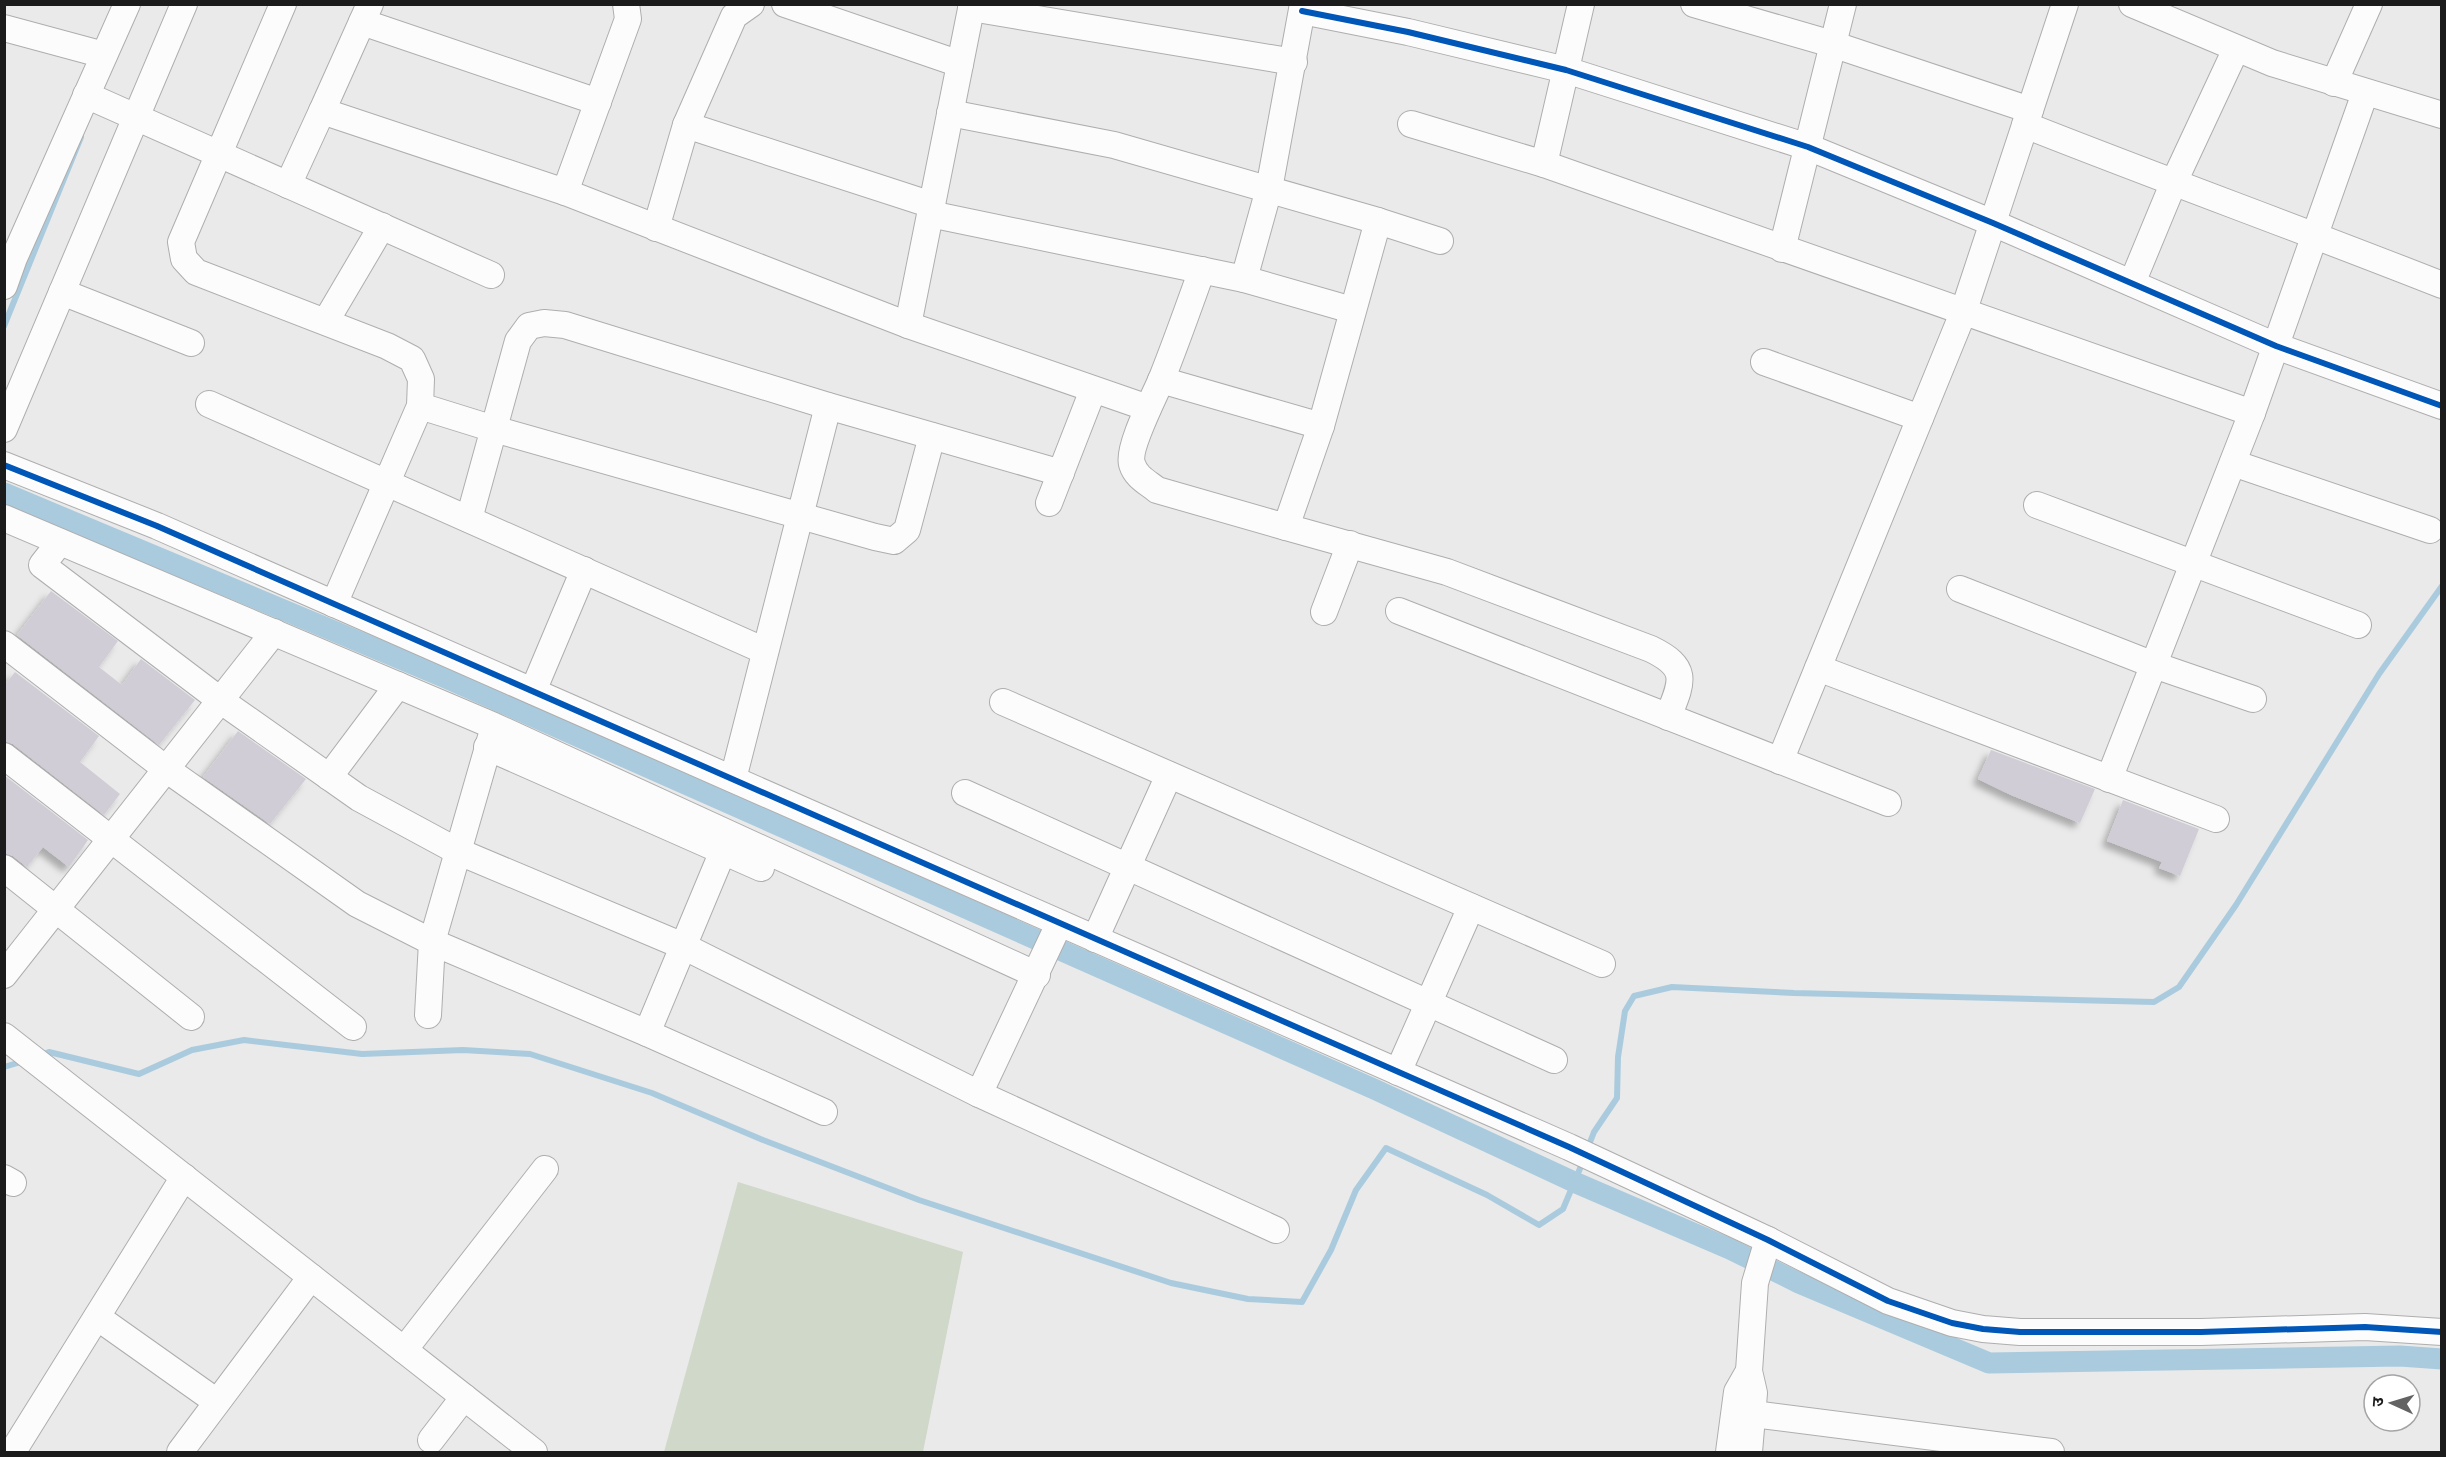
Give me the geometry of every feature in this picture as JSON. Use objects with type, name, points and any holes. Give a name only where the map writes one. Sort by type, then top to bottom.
[{"type":"street","points":[[4,286],[9,256],[87,95],[126,4]]},
{"type":"street","points":[[4,429],[184,4]]},
{"type":"street","points":[[282,4],[181,242],[184,259],[196,272],[326,321],[412,359],[422,379],[420,406],[334,604]]},
{"type":"street","points":[[566,192],[628,19],[626,4]]},
{"type":"street","points":[[656,228],[686,125],[734,15],[751,4]]},
{"type":"street","points":[[784,4],[960,64]]},
{"type":"street","points":[[1544,164],[1581,4]]},
{"type":"street","points":[[1694,4],[1832,44],[2028,118],[2173,184],[2316,234],[2442,285]]},
{"type":"street","points":[[1782,249],[1843,4]]},
{"type":"street","points":[[1780,761],[1963,313],[2065,4]]},
{"type":"street","points":[[2132,4],[2236,49],[2334,83],[2442,115]]},
{"type":"street","points":[[2334,83],[2369,4]]},
{"type":"street","points":[[908,325],[972,6],[1294,62]]},
{"type":"street","points":[[1244,279],[1269,189],[1294,62],[1302,8],[1566,70],[1808,147],[1993,223],[2276,346],[2442,406]]},
{"type":"street","points":[[288,185],[366,13],[598,102]]},
{"type":"street","points":[[5,30],[104,55]]},
{"type":"street","points":[[2132,284],[2173,184],[2236,49]]},
{"type":"street","points":[[2109,779],[2252,413],[2366,93]]},
{"type":"street","points":[[87,95],[491,275]]},
{"type":"street","points":[[322,111],[566,192],[908,325],[1148,408]]},
{"type":"street","points":[[950,112],[1114,145],[1378,220],[1440,241]]},
{"type":"street","points":[[1411,124],[1544,164],[2252,413]]},
{"type":"street","points":[[686,125],[931,210],[1244,279],[1352,310]]},
{"type":"street","points":[[1286,527],[1321,426],[1378,220]]},
{"type":"street","points":[[326,321],[382,226]]},
{"type":"street","points":[[1202,270],[1134,447],[1131,462],[1140,477],[1157,490],[1447,572],[1665,656],[1676,665],[1680,677],[1679,688],[1668,717]]},
{"type":"street","points":[[62,292],[191,343]]},
{"type":"street","points":[[470,519],[518,341],[529,326],[544,323],[565,325],[828,406],[1061,472]]},
{"type":"street","points":[[1764,362],[1920,418]]},
{"type":"street","points":[[1161,380],[1321,426]]},
{"type":"street","points":[[1049,503],[1093,390]]},
{"type":"street","points":[[209,404],[765,651]]},
{"type":"street","points":[[420,406],[494,429],[894,541],[907,530],[932,436]]},
{"type":"street","points":[[733,779],[828,406]]},
{"type":"street","points":[[2233,463],[2430,530]]},
{"type":"street","points":[[4,465],[157,526],[733,779],[1056,931],[1095,939],[1569,1147],[1767,1246],[1888,1301],[1952,1323],[1983,1329],[2020,1332],[2178,1332],[2365,1327],[2442,1332]]},
{"type":"street","points":[[2037,505],[2358,625]]},
{"type":"street","points":[[6,523],[60,542],[398,685],[490,736],[723,851],[874,918]]},
{"type":"street","points":[[60,542],[42,565],[220,700],[359,798],[457,851],[683,946],[979,1095],[1276,1230]]},
{"type":"street","points":[[1324,612],[1350,544]]},
{"type":"street","points":[[532,691],[584,570]]},
{"type":"street","points":[[1960,589],[2154,665],[2253,699]]},
{"type":"street","points":[[1399,611],[1888,803]]},
{"type":"street","points":[[4,975],[274,632]]},
{"type":"street","points":[[4,644],[166,769],[357,904],[432,942],[647,1033],[824,1112]]},
{"type":"street","points":[[1818,668],[2216,819]]},
{"type":"street","points":[[329,777],[398,685]]},
{"type":"street","points":[[1003,702],[1602,964]]},
{"type":"street","points":[[428,1015],[432,942],[490,736]]},
{"type":"street","points":[[490,736],[1039,969]]},
{"type":"street","points":[[4,756],[353,1027]]},
{"type":"street","points":[[1095,939],[1169,775]]},
{"type":"street","points":[[965,793],[1554,1059]]},
{"type":"street","points":[[647,1033],[723,851]]},
{"type":"street","points":[[4,868],[191,1017]]},
{"type":"street","points":[[1398,1072],[1471,907]]},
{"type":"street","points":[[979,1095],[1056,931]]},
{"type":"street","points":[[14,1044],[534,1452]]},
{"type":"street","points":[[404,1350],[545,1169]]},
{"type":"street","points":[[14,1447],[184,1178]]},
{"type":"street","points":[[1749,1452],[1754,1393],[1749,1371],[1755,1283],[1767,1246]]},
{"type":"street","points":[[180,1452],[311,1277]]},
{"type":"street","points":[[97,1317],[217,1402]]},
{"type":"street","points":[[1729,1452],[1737,1392],[1749,1371]]},
{"type":"street","points":[[433,1448],[464,1397]]},
{"type":"street","points":[[1753,1414],[1886,1441],[2051,1452]]},
{"type":"green space","points":[[738,1182],[963,1252],[923,1452],[664,1452]]},
{"type":"building","points":[[51,591],[118,641],[99,667],[122,685],[141,659],[195,700],[159,745],[17,635]]},
{"type":"building","points":[[15,672],[99,736],[80,762],[120,794],[104,815],[13,744],[4,741],[4,686]]},
{"type":"building","points":[[238,731],[306,779],[270,824],[203,777]]},
{"type":"building","points":[[1991,750],[2095,789],[2080,823],[1978,779]]},
{"type":"building","points":[[4,775],[88,840],[69,867],[43,847],[27,867],[13,856],[4,853]]},
{"type":"building","points":[[2123,800],[2199,829],[2180,876],[2159,868],[2162,862],[2107,841]]},
{"type":"waterway","points":[[4,326],[81,137]]},
{"type":"waterway","points":[[4,493],[446,678],[1374,1089],[1574,1182],[1730,1249],[1799,1283],[1989,1363],[2400,1356],[2442,1359]]},
{"type":"waterway","points":[[1587,1150],[1594,1132],[1617,1098],[1618,1057],[1625,1011],[1634,996],[1672,987],[1794,993],[2154,1002],[2179,987],[2236,905],[2379,674],[2442,586]]},
{"type":"waterway","points":[[39,1056],[49,1052],[139,1074],[192,1050],[244,1040],[362,1054],[463,1050],[530,1054],[652,1093],[763,1140],[919,1200],[1171,1283],[1248,1299],[1302,1302],[1331,1250],[1356,1190],[1386,1148],[1487,1195],[1539,1225],[1563,1209],[1584,1159]]},
{"type":"waterway","points":[[4,1067],[24,1061]]},
{"type":"cycle path","points":[[1302,11],[1408,32],[1566,70],[1808,147],[1993,223],[2276,346],[2442,406]]},
{"type":"cycle path","points":[[4,465],[157,526],[1569,1147],[1768,1240],[1888,1301],[1952,1323],[1983,1329],[2020,1332],[2201,1332],[2365,1327],[2442,1332]]}]
